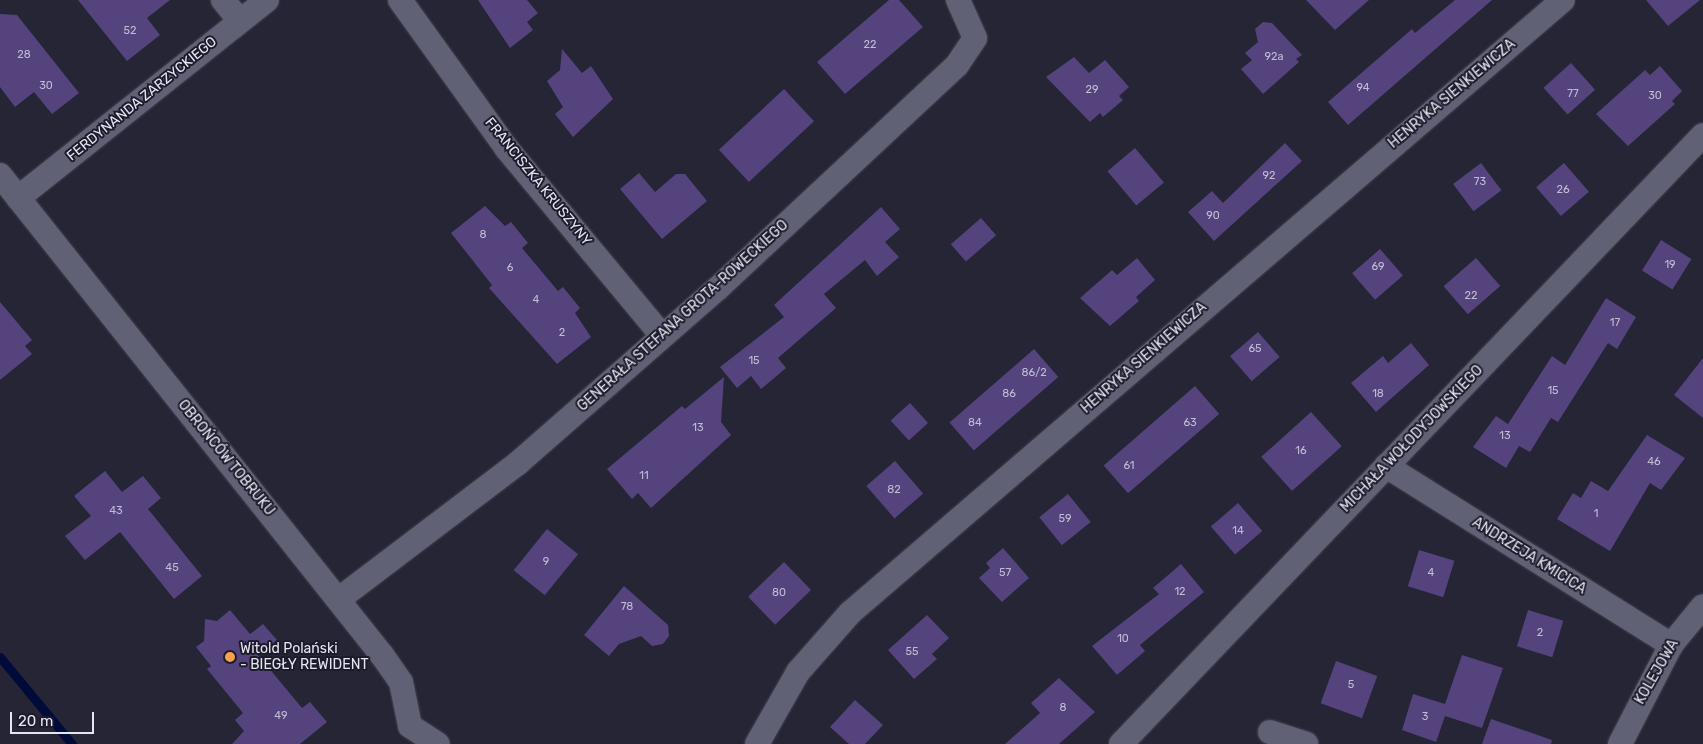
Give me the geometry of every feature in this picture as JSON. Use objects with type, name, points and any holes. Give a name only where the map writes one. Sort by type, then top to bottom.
[{"type":"street","points":[[223,0],[240,21]]},
{"type":"street","name":"FERDYNANDA ZARZYCKIEGO","points":[[18,198],[267,0]]},
{"type":"street","name":"FRANCISZKA KRUSZYNY","points":[[400,0],[508,148],[662,336]]},
{"type":"street","name":"GENERAŁA STEFANA GROTA-ROWECKIEGO","points":[[339,599],[518,463],[662,336],[958,65],[975,38],[958,0]]},
{"type":"street","name":"HENRYKA SIENKIEWICZA","points":[[757,744],[798,672],[850,613],[1563,0]]},
{"type":"street","name":"MICHAŁA WOŁODYJOWSKIEGO","points":[[1121,744],[1703,135]]},
{"type":"street","name":"OBROŃCÓW TOBRUKU","points":[[0,175],[339,599],[401,682],[410,726],[438,744]]},
{"type":"street","name":"ANDRZEJA KMICICA","points":[[1386,466],[1671,645]]},
{"type":"street","name":"KOLEJOWA","points":[[1620,744],[1671,645],[1703,606]]},
{"type":"street","points":[[1270,732],[1306,744]]},
{"type":"building","points":[[78,0],[170,0],[147,18],[160,35],[127,61]]},
{"type":"building","points":[[478,0],[527,0],[538,13],[527,22],[533,30],[510,48]]},
{"type":"building","points":[[889,0],[899,0],[923,27],[845,94],[817,62]]},
{"type":"building","points":[[1306,0],[1369,0],[1335,30]]},
{"type":"building","points":[[1455,0],[1492,0],[1348,125],[1328,102],[1412,29],[1415,33]]},
{"type":"building","points":[[1646,0],[1700,0],[1668,26]]},
{"type":"building","points":[[0,14],[17,15],[79,93],[52,114],[34,92],[15,107],[0,87]]},
{"type":"building","points":[[1263,22],[1272,23],[1302,55],[1296,59],[1299,62],[1263,94],[1241,69],[1252,60],[1245,53],[1258,42],[1255,29]]},
{"type":"building","points":[[562,49],[582,73],[591,66],[613,99],[573,137],[555,114],[563,107],[547,81],[560,70]]},
{"type":"building","points":[[1074,57],[1089,73],[1105,60],[1129,87],[1119,96],[1123,100],[1103,117],[1100,113],[1090,122],[1046,77]]},
{"type":"building","points":[[1571,63],[1595,90],[1568,115],[1544,88]]},
{"type":"building","points":[[1660,66],[1682,91],[1672,101],[1675,104],[1628,146],[1596,114],[1645,70],[1650,75]]},
{"type":"building","points":[[784,89],[814,121],[749,182],[719,150]]},
{"type":"building","points":[[1285,143],[1302,161],[1214,241],[1188,212],[1212,191],[1223,203]]},
{"type":"building","points":[[1135,148],[1164,182],[1136,206],[1107,171]]},
{"type":"building","points":[[1481,163],[1501,190],[1474,211],[1453,184]]},
{"type":"building","points":[[1564,163],[1589,192],[1561,216],[1536,187]]},
{"type":"building","points":[[639,173],[655,192],[676,174],[685,174],[707,201],[662,239],[620,189]]},
{"type":"building","points":[[485,206],[505,226],[511,222],[528,243],[522,248],[558,291],[563,287],[580,308],[575,313],[591,337],[557,364],[489,288],[492,285],[451,233]]},
{"type":"building","points":[[881,207],[900,229],[885,242],[899,257],[877,276],[865,260],[824,294],[836,308],[778,358],[786,368],[761,389],[751,376],[737,388],[720,367],[784,317],[774,305]]},
{"type":"building","points":[[981,218],[996,235],[966,262],[951,244]]},
{"type":"building","points":[[1661,240],[1692,259],[1672,290],[1642,271]]},
{"type":"building","points":[[1380,249],[1403,275],[1375,300],[1352,273]]},
{"type":"building","points":[[1137,258],[1155,280],[1136,297],[1139,301],[1110,326],[1080,298],[1112,270],[1117,275]]},
{"type":"building","points":[[1476,258],[1500,286],[1468,314],[1444,286]]},
{"type":"building","points":[[1606,298],[1636,317],[1617,349],[1608,343],[1558,422],[1551,418],[1530,452],[1519,446],[1506,468],[1473,447],[1496,416],[1508,424],[1552,356],[1565,365]]},
{"type":"building","points":[[0,302],[32,340],[25,346],[32,354],[0,380]]},
{"type":"building","points":[[1258,332],[1280,357],[1252,381],[1230,356]]},
{"type":"building","points":[[1411,343],[1429,365],[1376,412],[1351,383],[1383,356],[1388,363]]},
{"type":"building","points":[[1034,349],[1058,377],[974,450],[949,422]]},
{"type":"building","points":[[1703,358],[1703,418],[1674,395]]},
{"type":"building","points":[[724,377],[721,422],[731,435],[651,508],[638,493],[632,499],[607,469],[682,406],[685,409]]},
{"type":"building","points":[[1195,386],[1219,414],[1128,493],[1104,465]]},
{"type":"building","points":[[910,403],[928,423],[909,440],[891,420]]},
{"type":"building","points":[[1311,412],[1342,446],[1292,491],[1261,457]]},
{"type":"building","points":[[1647,435],[1685,458],[1661,490],[1650,483],[1610,551],[1557,519],[1573,493],[1581,498],[1591,481],[1608,491]]},
{"type":"building","points":[[895,461],[923,493],[895,518],[866,486]]},
{"type":"building","points":[[105,471],[122,492],[143,476],[161,498],[148,509],[202,576],[174,599],[120,532],[85,560],[65,536],[91,516],[74,496]]},
{"type":"building","points":[[1068,494],[1091,522],[1062,545],[1039,517]]},
{"type":"building","points":[[1238,503],[1262,531],[1235,555],[1211,527]]},
{"type":"building","points":[[547,529],[578,554],[545,595],[514,570]]},
{"type":"building","points":[[1003,548],[1029,578],[1002,602],[979,578],[990,568],[986,563]]},
{"type":"building","points":[[1419,550],[1454,561],[1443,597],[1408,586]]},
{"type":"building","points":[[784,562],[811,590],[775,625],[748,597]]},
{"type":"building","points":[[1181,564],[1204,592],[1140,645],[1145,651],[1117,675],[1092,646],[1159,594],[1153,588]]},
{"type":"building","points":[[624,586],[668,625],[669,636],[663,644],[652,646],[641,636],[619,644],[609,656],[584,635]]},
{"type":"building","points":[[230,610],[250,634],[263,624],[277,640],[258,655],[302,708],[310,702],[327,722],[300,744],[232,744],[244,731],[235,720],[243,713],[207,669],[211,666],[196,647],[204,641],[205,619],[217,621]]},
{"type":"building","points":[[1528,610],[1563,621],[1552,657],[1517,646]]},
{"type":"building","points":[[927,615],[949,638],[932,654],[937,659],[914,679],[888,650]]},
{"type":"building","points":[[1462,655],[1503,668],[1482,728],[1445,716],[1436,742],[1402,730],[1413,694],[1445,704]]},
{"type":"building","points":[[1336,661],[1377,676],[1362,718],[1321,703]]},
{"type":"building","points":[[1059,678],[1095,712],[1059,744],[1005,744],[1040,713],[1031,703]]},
{"type":"building","points":[[855,700],[883,725],[865,744],[849,744],[830,727]]},
{"type":"building","points":[[1491,719],[1552,740],[1551,744],[1482,744]]},
{"type":"waterway","points":[[0,657],[72,744]]},
{"type":"place","name":"Witold Polański - BIEGŁY REWIDENT","points":[[230,657]]}]
